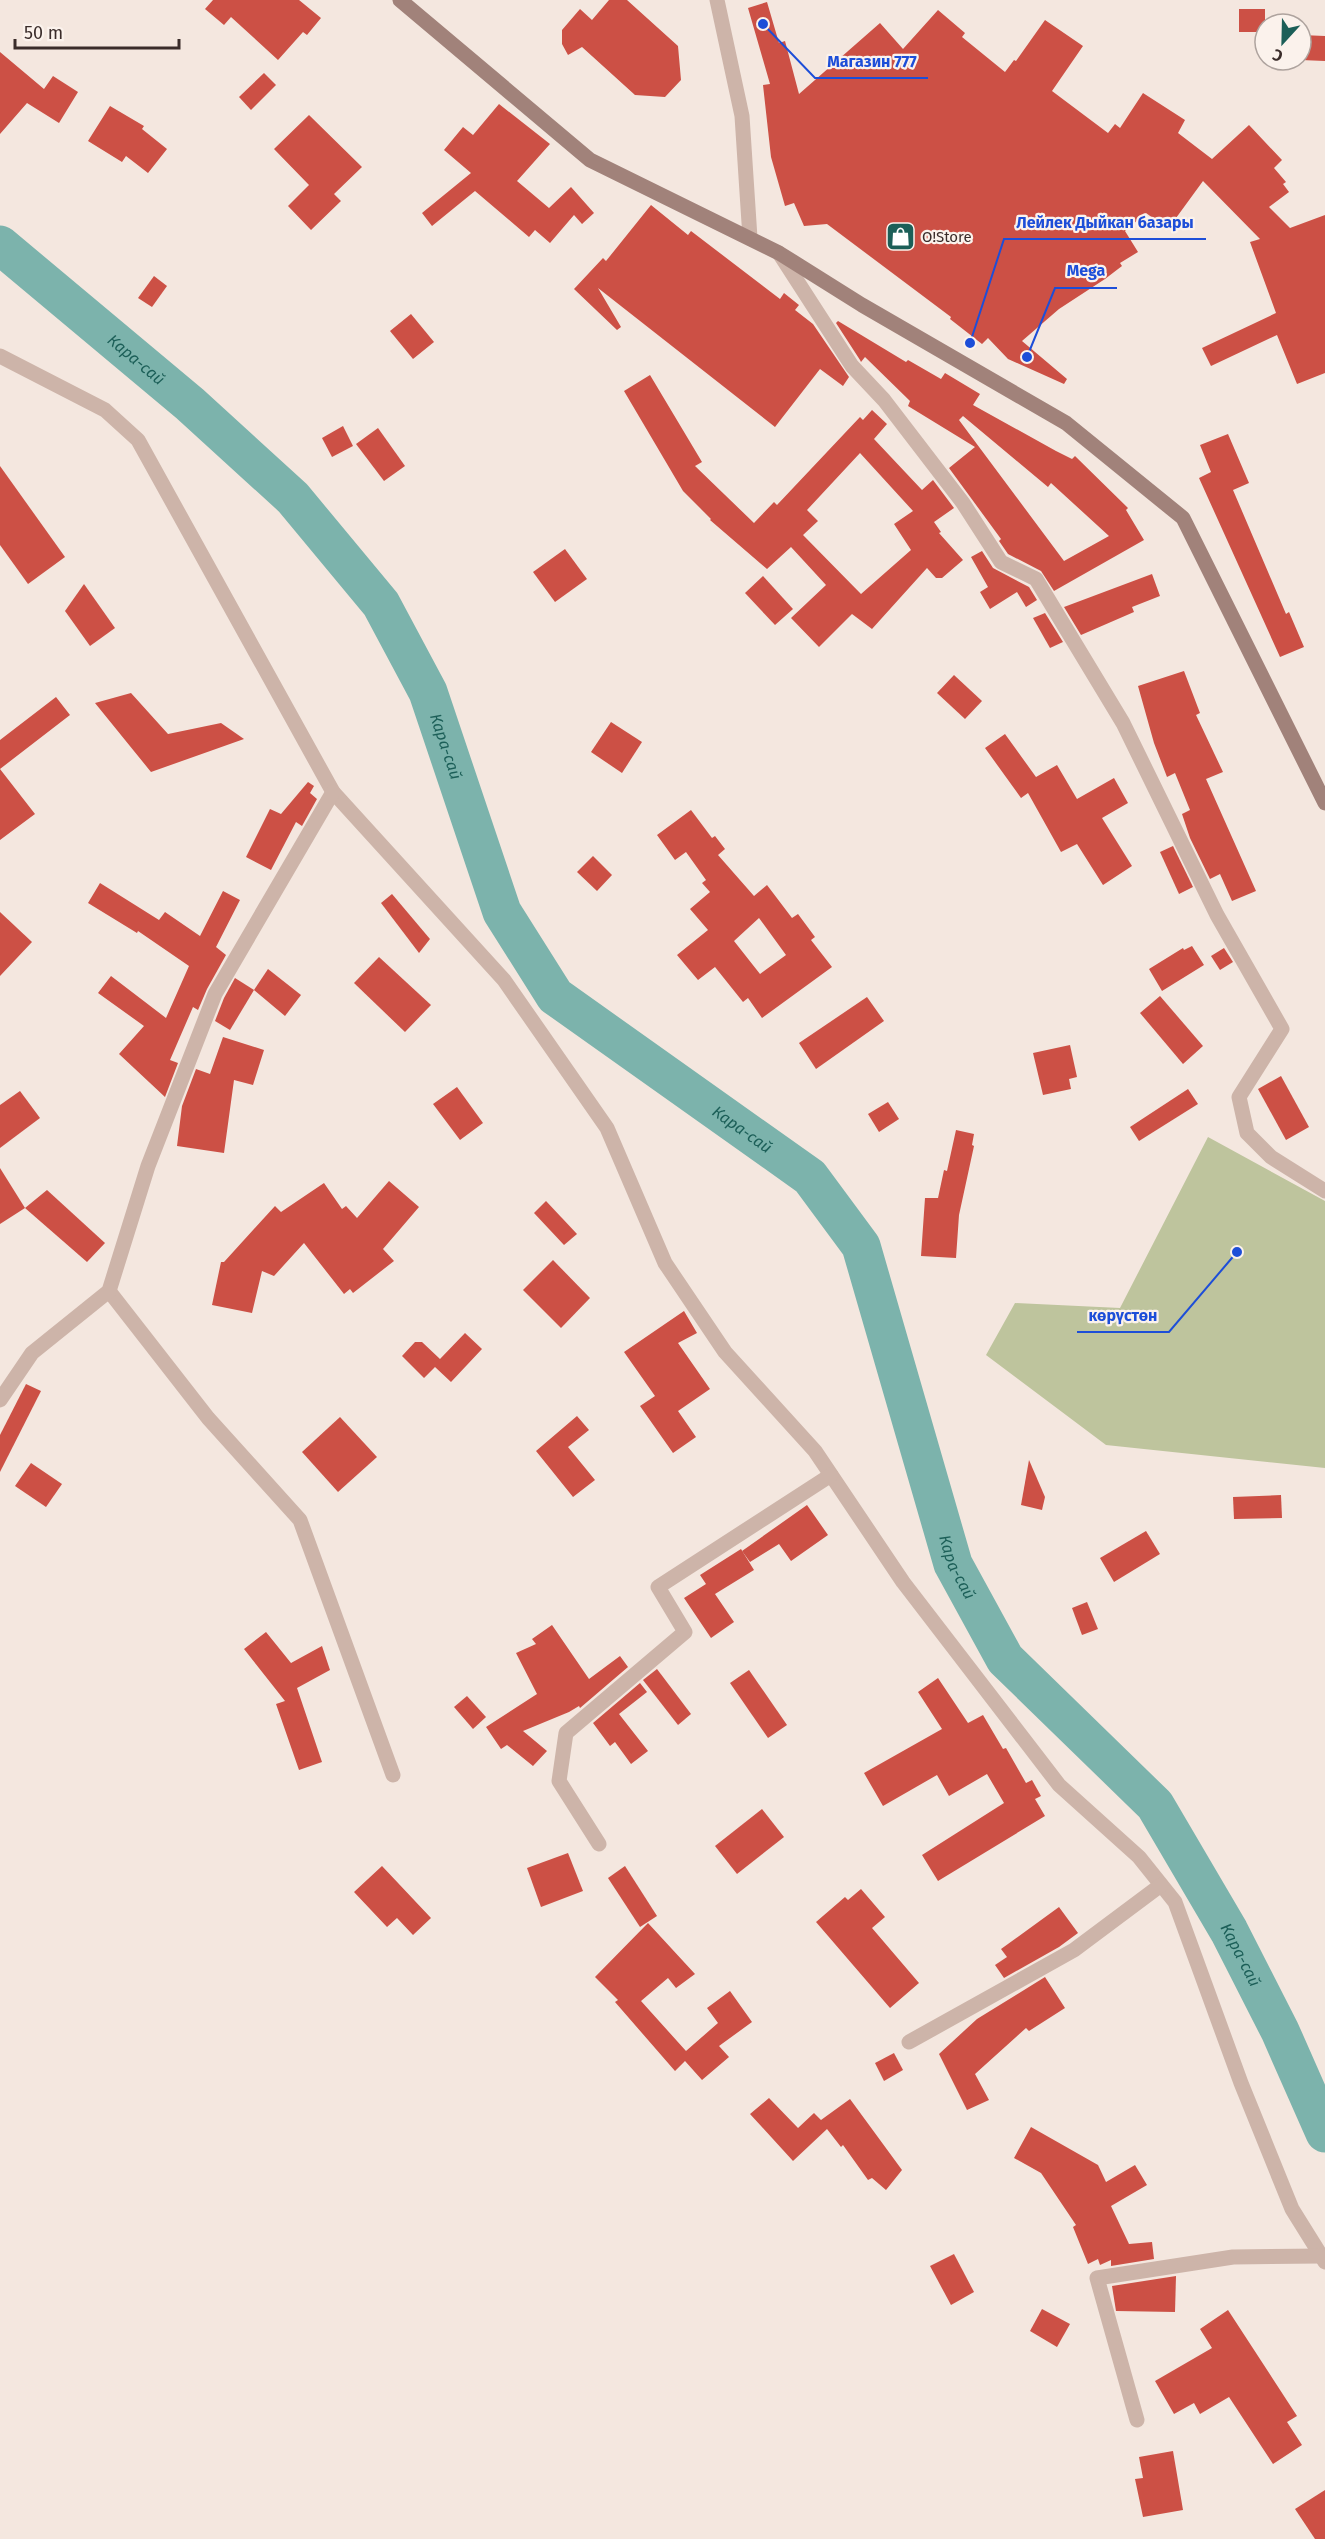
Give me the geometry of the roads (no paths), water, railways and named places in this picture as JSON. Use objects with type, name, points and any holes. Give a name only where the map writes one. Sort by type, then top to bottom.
[{"type":"main road","points":[[400,0],[590,160],[779,253],[862,305],[1066,423],[1183,518],[1325,803]]},
{"type":"street","points":[[717,0],[742,116],[750,238]]},
{"type":"street","points":[[779,253],[852,366],[884,400],[956,494],[1001,562],[1036,579],[1123,723],[1217,915],[1282,1029],[1239,1096],[1247,1133],[1271,1157],[1325,1191]]},
{"type":"street","points":[[0,356],[105,410],[138,440],[333,792],[504,980],[607,1128],[665,1263],[725,1352],[815,1451],[903,1582],[1059,1785],[1139,1857],[1174,1902],[1241,2083],[1292,2209],[1323,2259]]},
{"type":"street","points":[[0,1400],[32,1353],[109,1291],[147,1166],[215,994],[333,792]]},
{"type":"street","points":[[109,1291],[208,1418],[300,1520],[393,1775]]},
{"type":"street","points":[[599,1844],[559,1781],[566,1733],[686,1632],[658,1587],[831,1475]]},
{"type":"street","points":[[909,2042],[1074,1950],[1161,1886]]},
{"type":"street","points":[[1137,2420],[1097,2278],[1233,2257],[1323,2259]]},
{"type":"waterway","name":"Кара-сай","points":[[0,245],[190,404],[293,498],[381,604],[428,692],[502,912],[555,996],[810,1177],[861,1246],[953,1564],[1005,1659],[1155,1805],[1229,1931],[1280,2031],[1325,2133]]},
{"type":"place","name":"Магазин 777","points":[[763,24]]},
{"type":"place","name":"O!Store","points":[[901,237]]},
{"type":"place","name":"Лейлек Дыйкан базары","points":[[970,343]]},
{"type":"place","name":"Mega","points":[[1027,357]]},
{"type":"place","name":"көрүстөн","points":[[1237,1252]]}]
